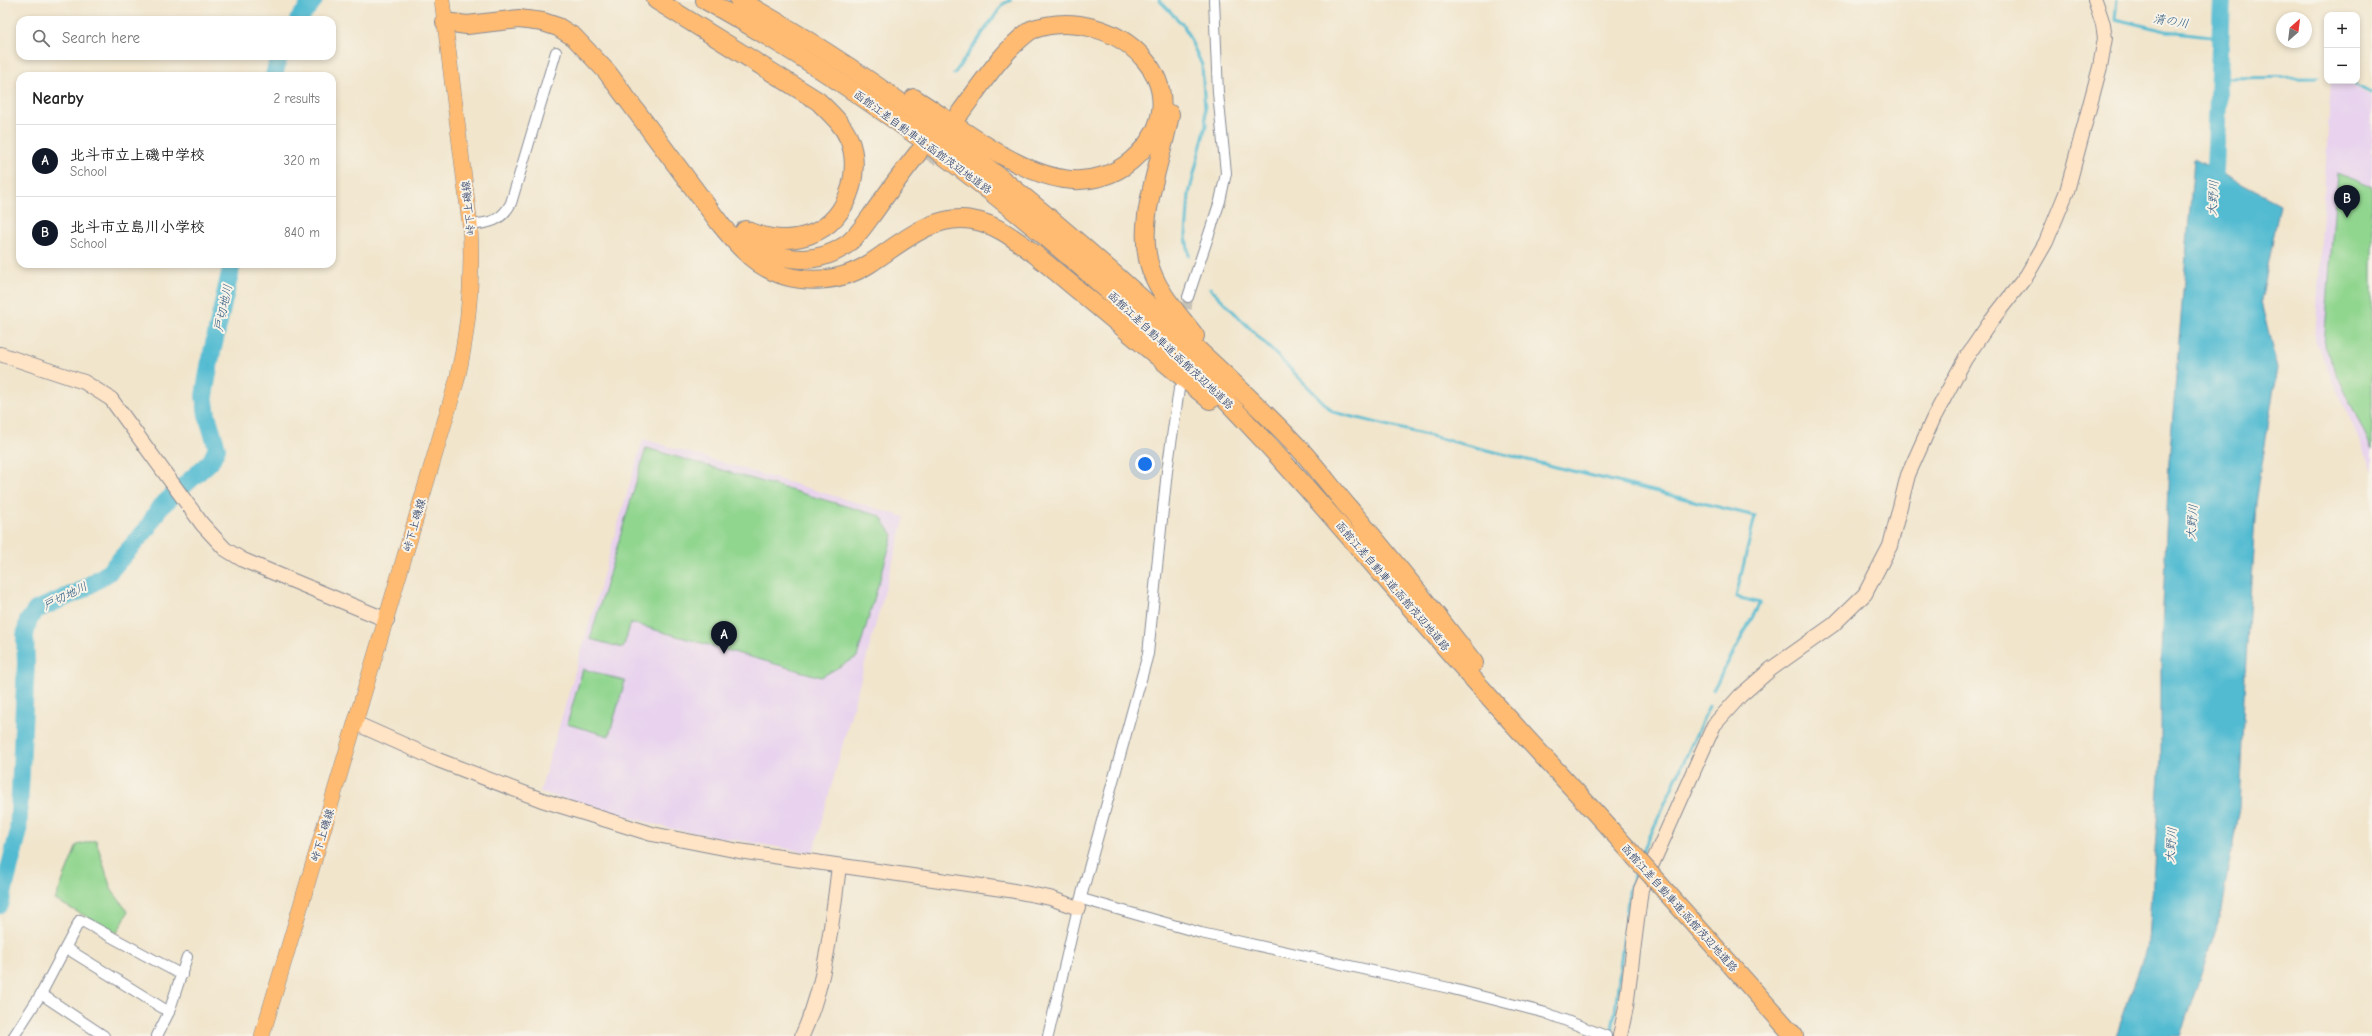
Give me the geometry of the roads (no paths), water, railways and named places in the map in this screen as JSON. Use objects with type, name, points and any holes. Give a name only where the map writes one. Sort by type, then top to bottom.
[{"type":"highway","points":[[656,0],[818,101],[839,121],[849,139],[854,160],[854,177],[849,194],[833,221],[820,230],[803,237],[784,240],[762,237],[734,225]]},
{"type":"highway","name":"函館江差自動車道;函館茂辺地道路","points":[[705,0],[810,62],[870,102],[963,169],[1055,243],[1207,381],[1324,505],[1484,691],[1566,780],[1794,1036]]},
{"type":"highway","points":[[742,2],[890,83],[1017,164],[1064,179],[1084,180],[1105,176],[1124,167],[1141,152],[1155,131],[1162,102],[1160,84],[1154,63],[1142,42],[1123,27],[1098,16],[1071,14],[1032,30],[955,110],[989,58],[1011,34],[1034,16],[1047,10]]},
{"type":"highway","name":"函館江差自動車道;函館茂辺地道路","points":[[742,2],[880,88],[973,156],[1066,230],[1220,369],[1303,453],[1402,571],[1566,780]]},
{"type":"highway","points":[[445,22],[466,14],[508,9],[535,10],[560,16],[574,24],[588,36],[612,62],[734,225],[751,243],[772,255],[802,260],[823,255],[846,245],[922,156],[868,238],[847,258],[817,269],[794,271],[760,264]]},
{"type":"highway","points":[[445,22],[467,25],[519,19],[543,22],[558,27],[574,37],[607,72],[738,246],[760,264],[786,276],[826,280],[867,265],[910,236],[943,222],[972,220],[1009,234],[1198,389],[1324,505]]},
{"type":"highway","points":[[1164,59],[1170,78],[1172,102],[1146,220],[1151,270],[1164,295],[1220,369]]},
{"type":"main road","name":"峠下上磯線","points":[[262,1036],[455,388],[466,340],[472,253],[470,225],[442,0]]},
{"type":"street","points":[[1188,297],[1220,200],[1226,173],[1218,93],[1214,0]]},
{"type":"street","points":[[1620,1036],[1626,1007],[1641,888],[1714,724],[1728,707],[1754,684],[1833,625],[1865,594],[1890,546],[1908,475],[1934,417],[1968,354],[1991,321],[2027,275],[2046,242],[2067,191],[2103,52],[2103,24],[2095,0]]},
{"type":"street","points":[[470,225],[492,222],[502,217],[511,203],[556,52]]},
{"type":"street","points":[[0,354],[93,386],[110,399],[130,423],[215,539],[243,560],[387,620]]},
{"type":"street","points":[[1048,1036],[1080,903],[1148,654],[1167,471],[1179,389]]},
{"type":"street","points":[[355,723],[438,760],[542,800],[652,834],[839,866],[1010,890],[1080,903],[1201,933],[1449,988],[1546,1013],[1605,1036]]},
{"type":"street","points":[[802,1036],[808,1022],[829,945],[839,866]]},
{"type":"street","points":[[14,1036],[40,994],[80,920],[182,975]]},
{"type":"street","points":[[66,948],[169,1012]]},
{"type":"street","points":[[157,1036],[169,1012],[188,957]]},
{"type":"street","points":[[40,994],[104,1036]]},
{"type":"water","points":[[2194,159],[2280,204],[2261,302],[2277,368],[2256,503],[2245,675],[2239,808],[2219,921],[2180,1036],[2116,1036],[2149,941],[2161,760],[2161,655],[2169,462]]},
{"type":"waterway","name":"戸切地川","points":[[301,16],[314,0]]},
{"type":"waterway","points":[[954,74],[1003,4],[1011,0]]},
{"type":"waterway","points":[[1159,0],[1184,26],[1202,65],[1206,125],[1189,194],[1186,236],[1189,256]]},
{"type":"waterway","name":"清の川","points":[[2117,0],[2115,19],[2166,31],[2220,37]]},
{"type":"waterway","name":"大野川","points":[[2214,194],[2222,0]]},
{"type":"waterway","name":"戸切地川","points":[[275,72],[278,60]]},
{"type":"waterway","points":[[2218,78],[2317,77]]},
{"type":"waterway","points":[[2354,84],[2372,93]]},
{"type":"waterway","name":"戸切地川","points":[[0,905],[18,834],[26,663],[25,636],[28,621],[36,610],[80,591],[108,573],[147,529],[159,508],[211,461],[217,448],[207,415],[204,396],[210,361],[231,268]]},
{"type":"waterway","points":[[1210,288],[1333,412],[1755,516],[1736,597],[1760,603],[1713,690]]},
{"type":"waterway","points":[[1641,856],[1709,706]]},
{"type":"waterway","points":[[1608,1035],[1612,1028],[1615,1012],[1629,891],[1636,868]]},
{"type":"tunnel","points":[[935,129],[951,107]]},
{"type":"tunnel","points":[[927,160],[943,137]]},
{"type":"tunnel","points":[[1185,324],[1188,297]]},
{"type":"place","name":"北斗市立島川小学校","points":[[2347,218]]},
{"type":"place","name":"北斗市立上磯中学校","points":[[724,654]]}]
